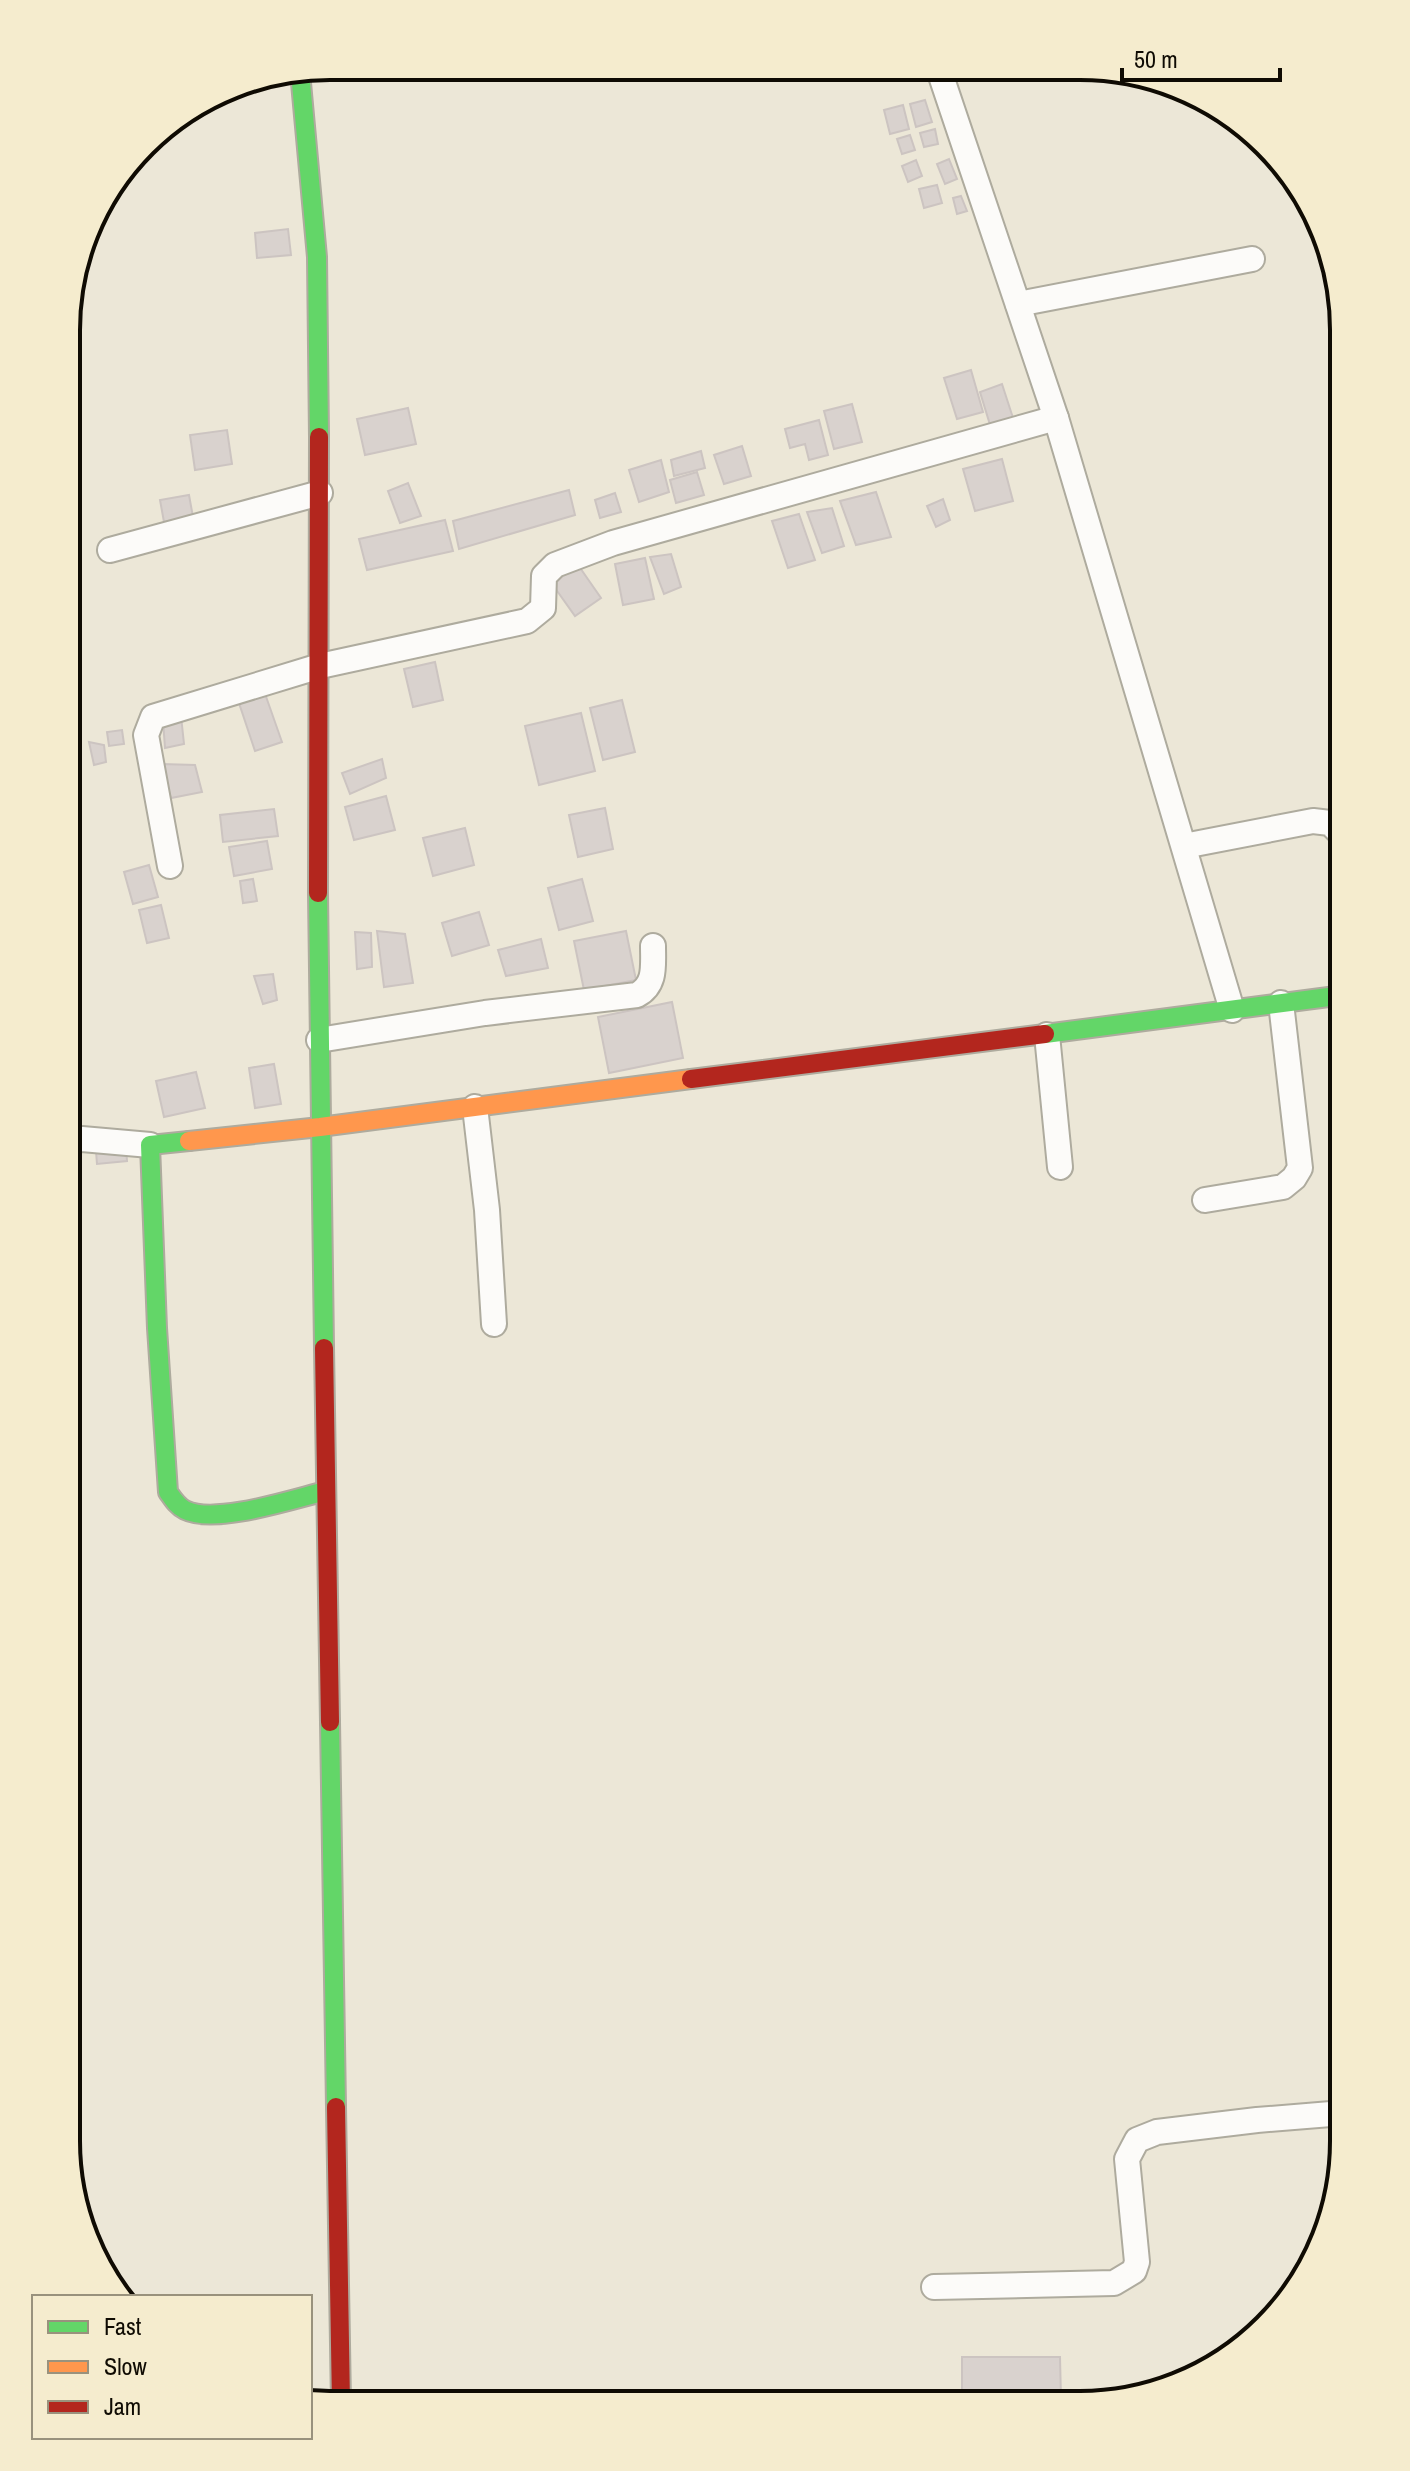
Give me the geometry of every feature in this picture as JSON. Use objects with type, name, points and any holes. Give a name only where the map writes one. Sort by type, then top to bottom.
[{"type":"street","points":[[942,80],[1056,418],[1232,1010]]},
{"type":"street","points":[[301,83],[317,257],[319,1040],[341,2391]]},
{"type":"street","points":[[1018,304],[1252,259]]},
{"type":"street","points":[[170,866],[146,735],[149,722],[161,714],[320,666],[527,621],[543,608],[544,576],[555,565],[613,543],[1056,418]]},
{"type":"street","points":[[110,550],[320,493]]},
{"type":"street","points":[[1184,846],[1313,821],[1330,823]]},
{"type":"street","points":[[319,1040],[485,1013],[628,998],[649,987],[653,946]]},
{"type":"street","points":[[80,1139],[150,1145],[320,1127],[1330,997]]},
{"type":"street","points":[[1205,1200],[1283,1187],[1298,1173],[1299,1157],[1281,1003]]},
{"type":"street","points":[[1047,1035],[1060,1167]]},
{"type":"street","points":[[475,1107],[487,1210],[494,1324]]},
{"type":"street","points":[[150,1145],[157,1328],[168,1492],[180,1508],[205,1514],[248,1509],[326,1491]]},
{"type":"street","points":[[934,2287],[1114,2283],[1134,2271],[1137,2262],[1127,2159],[1137,2140],[1157,2132],[1329,2114]]},
{"type":"building","points":[[925,100],[932,122],[916,127],[910,104]]},
{"type":"building","points":[[903,105],[909,129],[890,134],[884,110]]},
{"type":"building","points":[[935,129],[938,144],[924,147],[920,133]]},
{"type":"building","points":[[910,135],[915,150],[902,154],[897,139]]},
{"type":"building","points":[[949,159],[957,179],[945,184],[937,164]]},
{"type":"building","points":[[916,160],[922,176],[908,182],[902,166]]},
{"type":"building","points":[[937,185],[942,203],[924,208],[919,189]]},
{"type":"building","points":[[961,196],[967,211],[957,214],[953,198]]},
{"type":"building","points":[[288,229],[291,255],[257,258],[255,233]]},
{"type":"building","points":[[971,370],[983,412],[957,419],[944,378]]},
{"type":"building","points":[[1002,384],[1014,421],[991,428],[980,392]]},
{"type":"building","points":[[852,404],[862,442],[834,449],[824,411]]},
{"type":"building","points":[[408,408],[416,444],[365,455],[357,419]]},
{"type":"building","points":[[819,420],[828,455],[809,460],[805,444],[790,448],[785,429]]},
{"type":"building","points":[[227,430],[232,464],[195,470],[190,435]]},
{"type":"building","points":[[742,446],[751,476],[724,484],[714,455]]},
{"type":"building","points":[[701,451],[705,468],[674,476],[671,460]]},
{"type":"building","points":[[1002,459],[1013,501],[975,511],[963,469]]},
{"type":"building","points":[[661,460],[669,492],[639,502],[629,470]]},
{"type":"building","points":[[697,472],[704,495],[676,503],[670,480]]},
{"type":"building","points":[[408,483],[421,516],[400,523],[388,491]]},
{"type":"building","points":[[569,490],[575,515],[459,549],[453,521]]},
{"type":"building","points":[[876,492],[891,537],[856,545],[840,501]]},
{"type":"building","points":[[615,493],[621,512],[600,518],[595,500]]},
{"type":"building","points":[[189,495],[193,517],[164,522],[160,500]]},
{"type":"building","points":[[943,499],[950,520],[936,527],[927,506]]},
{"type":"building","points":[[832,508],[844,546],[822,553],[807,512]]},
{"type":"building","points":[[799,514],[815,560],[788,568],[772,521]]},
{"type":"building","points":[[445,520],[453,551],[367,570],[359,539]]},
{"type":"building","points":[[671,554],[681,587],[664,594],[650,557]]},
{"type":"building","points":[[645,558],[654,599],[623,605],[615,564]]},
{"type":"building","points":[[576,562],[601,598],[575,616],[550,581]]},
{"type":"building","points":[[435,662],[443,700],[413,707],[404,669]]},
{"type":"building","points":[[263,688],[282,742],[255,751],[237,697]]},
{"type":"building","points":[[622,700],[635,752],[603,760],[590,708]]},
{"type":"building","points":[[581,713],[595,771],[539,785],[525,726]]},
{"type":"building","points":[[181,716],[184,744],[165,748],[163,720]]},
{"type":"building","points":[[122,730],[124,744],[109,746],[107,732]]},
{"type":"building","points":[[89,742],[104,745],[106,762],[94,765]]},
{"type":"building","points":[[382,759],[386,778],[350,794],[342,773]]},
{"type":"building","points":[[161,764],[195,765],[202,792],[171,798]]},
{"type":"building","points":[[386,796],[395,830],[354,840],[345,807]]},
{"type":"building","points":[[605,808],[613,849],[578,857],[569,815]]},
{"type":"building","points":[[274,809],[278,836],[223,842],[220,815]]},
{"type":"building","points":[[465,828],[474,865],[433,876],[423,838]]},
{"type":"building","points":[[267,841],[272,869],[234,876],[229,847]]},
{"type":"building","points":[[149,865],[158,897],[133,904],[124,872]]},
{"type":"building","points":[[253,879],[257,901],[243,903],[240,881]]},
{"type":"building","points":[[582,879],[593,921],[559,930],[548,888]]},
{"type":"building","points":[[161,905],[169,938],[147,943],[139,910]]},
{"type":"building","points":[[479,912],[489,945],[452,956],[442,923]]},
{"type":"building","points":[[377,931],[405,934],[413,983],[384,987]]},
{"type":"building","points":[[626,931],[636,980],[584,990],[574,941]]},
{"type":"building","points":[[355,932],[371,933],[372,967],[357,969]]},
{"type":"building","points":[[541,939],[548,968],[506,976],[498,950]]},
{"type":"building","points":[[273,974],[277,1000],[263,1004],[254,976]]},
{"type":"building","points":[[672,1002],[683,1058],[609,1073],[598,1017]]},
{"type":"building","points":[[274,1064],[281,1104],[255,1108],[249,1068]]},
{"type":"building","points":[[196,1072],[205,1108],[164,1117],[156,1081]]},
{"type":"building","points":[[126,1147],[127,1161],[97,1164],[96,1151]]},
{"type":"building","points":[[962,2357],[1060,2357],[1061,2391],[962,2391]]},
{"type":"traffic: fast","points":[[301,83],[317,257],[319,437]]},
{"type":"traffic: fast","points":[[318,893],[324,1348]]},
{"type":"traffic: fast","points":[[1045,1034],[1330,997]]},
{"type":"traffic: fast","points":[[189,1141],[150,1145],[157,1328],[168,1492],[185,1510],[215,1514],[254,1509],[326,1491]]},
{"type":"traffic: fast","points":[[330,1722],[336,2107]]},
{"type":"traffic: slow","points":[[189,1141],[691,1079]]},
{"type":"traffic: jam","points":[[318,893],[319,437]]},
{"type":"traffic: jam","points":[[691,1079],[1045,1034]]},
{"type":"traffic: jam","points":[[324,1348],[330,1722]]},
{"type":"traffic: jam","points":[[336,2107],[341,2391]]}]
